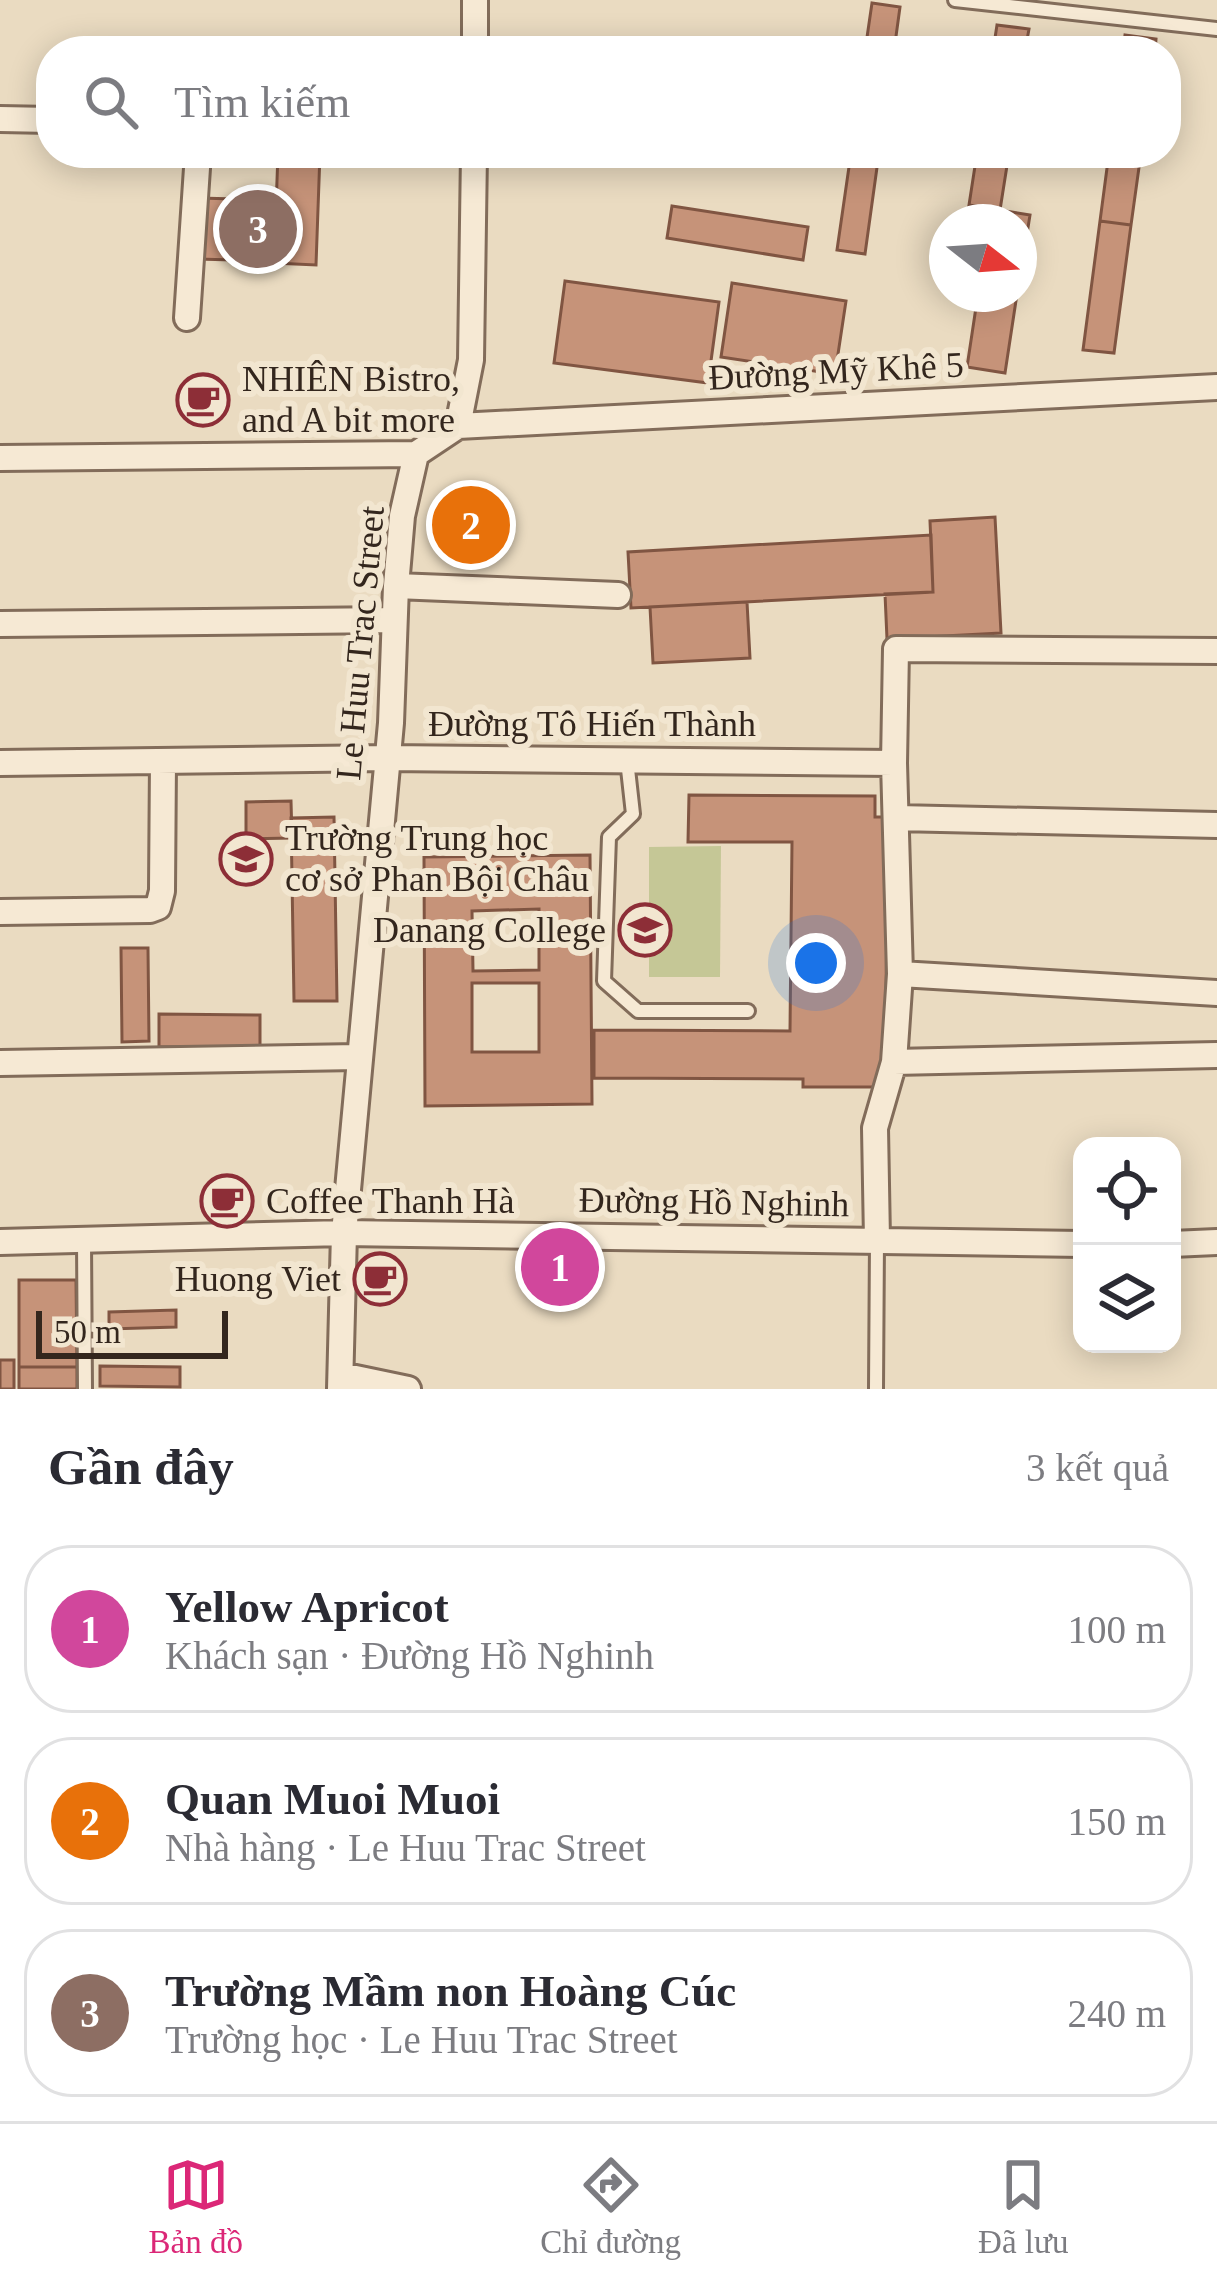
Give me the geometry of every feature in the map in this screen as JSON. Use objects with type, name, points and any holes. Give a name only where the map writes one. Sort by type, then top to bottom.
[{"type":"street","points":[[475,0],[475,36]]},
{"type":"street","points":[[0,119],[36,120]]},
{"type":"street","points":[[187,318],[197,168]]},
{"type":"street","points":[[0,458],[416,454],[458,426],[471,360],[474,168]]},
{"type":"street","name":"Đường Mỹ Khê 5","points":[[458,426],[1217,387]]},
{"type":"street","name":"Le Huu Trac Street","points":[[341,1382],[344,1233],[387,758],[396,586],[402,517],[416,454]]},
{"type":"street","points":[[396,586],[618,595]]},
{"type":"street","points":[[0,624],[394,620]]},
{"type":"street","points":[[877,1240],[875,1128],[894,1062],[900,974],[896,649],[1217,651]]},
{"type":"street","name":"Đường Tô Hiến Thành","points":[[0,763],[627,758],[894,764]]},
{"type":"street","points":[[0,912],[158,907],[163,761]]},
{"type":"street","points":[[897,818],[1217,825]]},
{"type":"street","points":[[900,974],[1217,993]]},
{"type":"street","points":[[894,1062],[1217,1055]]},
{"type":"street","points":[[0,1063],[358,1058]]},
{"type":"street","name":"Đường Hồ Nghinh","points":[[0,1242],[344,1233],[1073,1244]]},
{"type":"street","points":[[1181,1244],[1217,1242]]},
{"type":"street","points":[[341,1382],[408,1389]]},
{"type":"lane","points":[[956,0],[1086,7],[1217,29]]},
{"type":"lane","points":[[627,758],[633,814],[609,837],[604,981],[638,1012],[748,1011]]},
{"type":"lane","points":[[876,1389],[877,1240]]},
{"type":"lane","points":[[84,1241],[85,1389]]},
{"type":"green space","points":[[721,846],[720,977],[649,977],[649,847]]},
{"type":"building","points":[[872,3],[900,7],[896,36],[867,36]]},
{"type":"building","points":[[997,25],[1029,29],[1028,36],[995,36]]},
{"type":"building","points":[[277,168],[319,168],[316,265],[274,263]]},
{"type":"building","points":[[849,168],[877,168],[865,254],[837,250]]},
{"type":"building","points":[[975,168],[1007,168],[1001,204],[969,204]]},
{"type":"building","points":[[1107,168],[1139,168],[1131,225],[1100,221]]},
{"type":"building","points":[[199,198],[234,199],[232,260],[198,259]]},
{"type":"building","points":[[672,206],[808,227],[803,260],[667,238]]},
{"type":"building","points":[[1100,221],[1131,225],[1114,353],[1083,350]]},
{"type":"building","points":[[565,281],[719,302],[708,383],[554,363]]},
{"type":"building","points":[[732,283],[846,301],[835,374],[721,357]]},
{"type":"building","points":[[975,312],[1014,312],[1005,373],[967,367]]},
{"type":"building","points":[[995,517],[1001,633],[887,639],[885,594],[933,592],[930,521]]},
{"type":"building","points":[[931,535],[933,592],[631,608],[628,552]]},
{"type":"building","points":[[747,602],[750,658],[653,663],[650,607]]},
{"type":"building","points":[[689,795],[875,796],[875,817],[888,817],[885,1087],[803,1087],[803,1079],[594,1078],[594,1030],[790,1031],[792,842],[688,842]]},
{"type":"building","points":[[291,801],[292,838],[246,839],[246,802]]},
{"type":"building","points":[[334,817],[337,1001],[294,1001],[291,818]]},
{"type":"building","points":[[590,855],[592,1104],[425,1106],[424,857]],"holes":[[[539,909],[539,970],[473,971],[472,911]],[[472,983],[539,983],[539,1052],[472,1052]]]},
{"type":"building","points":[[121,948],[148,948],[149,1041],[122,1042]]},
{"type":"building","points":[[159,1014],[260,1015],[260,1047],[159,1047]]},
{"type":"building","points":[[19,1280],[76,1280],[77,1367],[19,1367]]},
{"type":"building","points":[[176,1310],[176,1327],[109,1329],[109,1312]]},
{"type":"building","points":[[0,1360],[14,1360],[14,1389],[0,1389]]},
{"type":"building","points":[[100,1366],[180,1367],[180,1387],[100,1386]]},
{"type":"building","points":[[19,1367],[77,1367],[77,1389],[19,1389]]},
{"type":"place","name":"Trường Mầm non Hoàng Cúc","points":[[258,229]]},
{"type":"place","name":"NHIÊN Bistro, and A bit more","points":[[203,400]]},
{"type":"place","name":"Quan Muoi Muoi","points":[[471,525]]},
{"type":"place","name":"Trường Trung học cơ sở Phan Bội Châu","points":[[246,859]]},
{"type":"place","name":"Danang College","points":[[645,930]]},
{"type":"place","name":"Coffee Thanh Hà","points":[[227,1201]]},
{"type":"place","name":"Yellow Apricot","points":[[560,1267]]},
{"type":"place","name":"Huong Viet","points":[[380,1279]]}]
